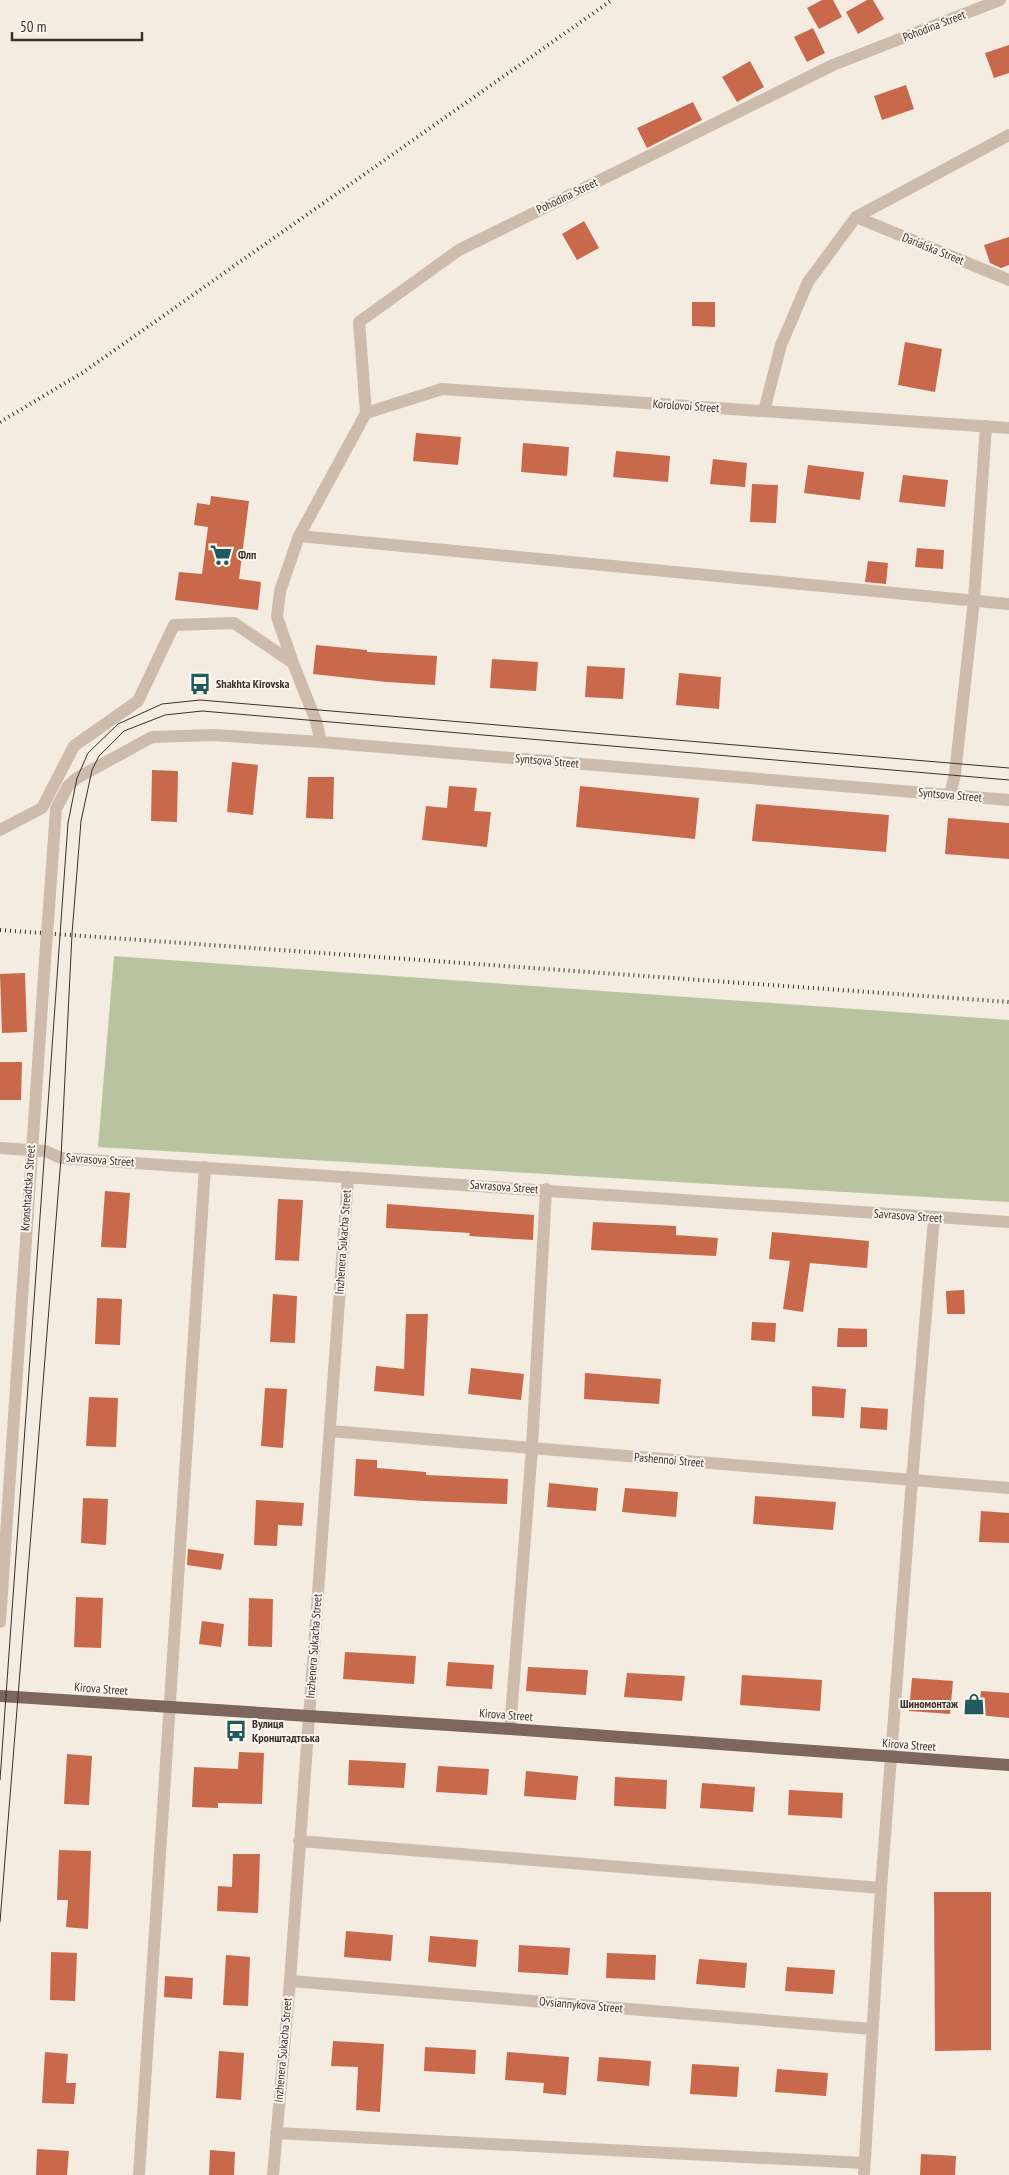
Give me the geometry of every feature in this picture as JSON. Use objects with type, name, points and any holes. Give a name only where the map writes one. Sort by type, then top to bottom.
[{"type":"main road","name":"Kirova Street","points":[[0,1696],[510,1729],[890,1758],[1009,1765]]},
{"type":"street","name":"Pohodina Street","points":[[366,413],[359,322],[459,250],[834,65],[1000,0]]},
{"type":"street","points":[[764,411],[781,346],[808,282],[856,217],[1009,135]]},
{"type":"street","name":"Darialska Street","points":[[856,217],[1009,280]]},
{"type":"street","name":"Korolovoi Street","points":[[366,413],[442,388],[1009,428]]},
{"type":"street","points":[[321,742],[316,722],[293,663],[278,617],[280,591],[299,536],[366,413]]},
{"type":"street","points":[[950,795],[955,774],[974,600],[986,426]]},
{"type":"street","points":[[299,536],[1009,604]]},
{"type":"street","points":[[0,830],[42,808],[74,746],[138,701],[174,625],[234,623],[293,663]]},
{"type":"street","name":"Syntsova Street","points":[[92,770],[152,737],[212,734],[1009,800]]},
{"type":"street","name":"Kronshtadtska Street","points":[[0,1622],[31,1150],[56,809],[68,786],[77,778],[92,770]]},
{"type":"street","name":"Savrasova Street","points":[[0,1148],[45,1151],[61,1158],[546,1189],[1009,1222]]},
{"type":"street","points":[[139,2175],[205,1167]]},
{"type":"street","name":"Inzhenera Sukacha Street","points":[[273,2175],[290,1981],[348,1176]]},
{"type":"street","points":[[510,1729],[532,1448],[546,1189]]},
{"type":"street","points":[[276,2133],[864,2169],[880,1888],[934,1218]]},
{"type":"street","name":"Pashennoi Street","points":[[330,1431],[1009,1488]]},
{"type":"street","points":[[299,1841],[880,1888]]},
{"type":"street","name":"Ovsiannykova Street","points":[[290,1981],[872,2029]]},
{"type":"green space","points":[[114,956],[1009,1020],[1009,1202],[98,1147]]},
{"type":"building","points":[[822,0],[833,0],[842,17],[819,29],[807,8]]},
{"type":"building","points":[[867,0],[873,0],[884,19],[858,34],[846,12]]},
{"type":"building","points":[[813,28],[825,53],[807,62],[794,37]]},
{"type":"building","points":[[1009,45],[1009,73],[994,78],[985,53]]},
{"type":"building","points":[[750,61],[764,87],[737,102],[722,77]]},
{"type":"building","points":[[906,85],[914,109],[882,120],[874,96]]},
{"type":"building","points":[[693,102],[702,120],[647,148],[637,128]]},
{"type":"building","points":[[584,221],[599,248],[577,260],[562,234]]},
{"type":"building","points":[[1009,237],[1009,265],[1001,268],[990,263],[984,245]]},
{"type":"building","points":[[692,302],[715,302],[715,327],[692,326]]},
{"type":"building","points":[[905,342],[942,349],[935,392],[898,385]]},
{"type":"building","points":[[416,433],[461,437],[458,465],[413,461]]},
{"type":"building","points":[[523,443],[569,447],[567,476],[521,472]]},
{"type":"building","points":[[616,451],[670,456],[668,482],[613,477]]},
{"type":"building","points":[[713,459],[747,463],[745,487],[710,484]]},
{"type":"building","points":[[808,465],[864,472],[860,500],[804,493]]},
{"type":"building","points":[[903,475],[948,480],[945,507],[899,502]]},
{"type":"building","points":[[752,484],[778,485],[776,523],[750,522]]},
{"type":"building","points":[[211,496],[249,501],[239,579],[261,582],[258,610],[175,600],[179,572],[202,574],[208,527],[194,525],[197,503],[210,505]]},
{"type":"building","points":[[917,548],[944,550],[943,569],[915,567]]},
{"type":"building","points":[[868,561],[888,563],[886,584],[865,582]]},
{"type":"building","points":[[316,645],[367,650],[367,652],[437,656],[435,685],[313,674]]},
{"type":"building","points":[[492,659],[538,662],[536,691],[490,688]]},
{"type":"building","points":[[587,666],[625,668],[623,699],[585,697]]},
{"type":"building","points":[[679,673],[721,677],[719,709],[676,705]]},
{"type":"building","points":[[232,762],[258,765],[253,815],[227,812]]},
{"type":"building","points":[[152,770],[178,771],[177,822],[151,821]]},
{"type":"building","points":[[308,777],[334,777],[333,819],[306,818]]},
{"type":"building","points":[[449,786],[477,788],[474,811],[491,812],[487,847],[422,840],[426,806],[447,808]]},
{"type":"building","points":[[580,786],[699,798],[695,839],[576,827]]},
{"type":"building","points":[[756,804],[889,815],[886,852],[752,841]]},
{"type":"building","points":[[948,818],[1009,823],[1009,859],[945,854]]},
{"type":"building","points":[[25,973],[27,1032],[2,1033],[0,974]]},
{"type":"building","points":[[0,1062],[22,1062],[21,1100],[0,1100]]},
{"type":"building","points":[[105,1191],[130,1193],[126,1248],[101,1247]]},
{"type":"building","points":[[278,1199],[303,1200],[299,1261],[275,1260]]},
{"type":"building","points":[[387,1204],[534,1215],[533,1240],[469,1236],[470,1233],[386,1228]]},
{"type":"building","points":[[593,1222],[676,1226],[676,1235],[718,1238],[716,1256],[591,1250]]},
{"type":"building","points":[[772,1232],[869,1241],[867,1268],[810,1263],[803,1312],[783,1309],[790,1261],[769,1259]]},
{"type":"building","points":[[964,1290],[965,1314],[947,1314],[946,1291]]},
{"type":"building","points":[[273,1294],[297,1296],[295,1343],[270,1342]]},
{"type":"building","points":[[97,1298],[122,1299],[120,1345],[95,1344]]},
{"type":"building","points":[[406,1314],[428,1314],[424,1396],[374,1391],[376,1366],[404,1369]]},
{"type":"building","points":[[752,1322],[776,1323],[775,1342],[751,1340]]},
{"type":"building","points":[[838,1328],[867,1329],[867,1347],[837,1347]]},
{"type":"building","points":[[471,1368],[524,1374],[521,1400],[468,1394]]},
{"type":"building","points":[[585,1373],[661,1379],[659,1404],[584,1399]]},
{"type":"building","points":[[812,1386],[846,1389],[844,1418],[812,1416]]},
{"type":"building","points":[[265,1388],[287,1389],[283,1448],[261,1446]]},
{"type":"building","points":[[89,1397],[118,1398],[116,1447],[86,1446]]},
{"type":"building","points":[[861,1407],[888,1409],[887,1430],[860,1428]]},
{"type":"building","points":[[356,1459],[377,1460],[377,1468],[426,1472],[426,1475],[508,1479],[507,1504],[354,1496]]},
{"type":"building","points":[[549,1483],[598,1488],[596,1511],[547,1507]]},
{"type":"building","points":[[625,1488],[678,1492],[676,1517],[622,1512]]},
{"type":"building","points":[[755,1496],[836,1502],[833,1530],[753,1524]]},
{"type":"building","points":[[83,1498],[108,1499],[106,1545],[81,1543]]},
{"type":"building","points":[[256,1500],[304,1503],[302,1526],[278,1525],[277,1546],[254,1545]]},
{"type":"building","points":[[981,1511],[1009,1513],[1009,1543],[979,1542]]},
{"type":"building","points":[[188,1549],[224,1554],[221,1570],[187,1565]]},
{"type":"building","points":[[76,1597],[103,1598],[101,1648],[74,1647]]},
{"type":"building","points":[[249,1598],[273,1599],[272,1647],[248,1646]]},
{"type":"building","points":[[202,1621],[224,1624],[221,1647],[199,1644]]},
{"type":"building","points":[[345,1652],[416,1656],[414,1684],[343,1679]]},
{"type":"building","points":[[448,1662],[494,1665],[492,1689],[446,1686]]},
{"type":"building","points":[[528,1667],[588,1670],[586,1695],[526,1691]]},
{"type":"building","points":[[627,1673],[685,1676],[682,1701],[624,1697]]},
{"type":"building","points":[[742,1675],[822,1680],[820,1711],[740,1705]]},
{"type":"building","points":[[912,1678],[953,1681],[950,1714],[909,1711]]},
{"type":"building","points":[[981,1691],[1009,1693],[1009,1718],[978,1715]]},
{"type":"building","points":[[239,1752],[264,1753],[262,1804],[218,1803],[218,1808],[192,1807],[194,1767],[238,1769]]},
{"type":"building","points":[[67,1754],[92,1756],[89,1805],[64,1804]]},
{"type":"building","points":[[349,1760],[406,1763],[404,1788],[348,1785]]},
{"type":"building","points":[[438,1766],[489,1769],[487,1795],[436,1792]]},
{"type":"building","points":[[526,1771],[578,1776],[576,1800],[524,1796]]},
{"type":"building","points":[[615,1777],[667,1780],[666,1809],[614,1806]]},
{"type":"building","points":[[702,1783],[755,1787],[753,1812],[700,1808]]},
{"type":"building","points":[[789,1790],[843,1793],[842,1818],[788,1815]]},
{"type":"building","points":[[59,1850],[91,1851],[88,1929],[66,1927],[68,1900],[57,1900]]},
{"type":"building","points":[[233,1854],[260,1854],[258,1913],[217,1911],[218,1886],[232,1887]]},
{"type":"building","points":[[934,1892],[991,1892],[991,2050],[935,2051]]},
{"type":"building","points":[[346,1931],[393,1935],[391,1961],[344,1957]]},
{"type":"building","points":[[430,1936],[478,1940],[476,1967],[428,1962]]},
{"type":"building","points":[[519,1945],[570,1948],[568,1975],[518,1972]]},
{"type":"building","points":[[51,1952],[77,1953],[75,2001],[50,2000]]},
{"type":"building","points":[[607,1953],[656,1955],[655,1980],[606,1978]]},
{"type":"building","points":[[226,1955],[250,1957],[248,2006],[223,2005]]},
{"type":"building","points":[[699,1959],[747,1963],[745,1988],[696,1984]]},
{"type":"building","points":[[787,1967],[835,1970],[833,1994],[785,1991]]},
{"type":"building","points":[[165,1976],[193,1978],[192,1999],[164,1997]]},
{"type":"building","points":[[333,2041],[384,2044],[380,2112],[356,2110],[358,2067],[331,2066]]},
{"type":"building","points":[[425,2047],[476,2050],[475,2074],[424,2071]]},
{"type":"building","points":[[219,2051],[244,2053],[241,2100],[216,2098]]},
{"type":"building","points":[[45,2052],[68,2054],[66,2083],[76,2083],[74,2104],[42,2103]]},
{"type":"building","points":[[507,2052],[569,2057],[566,2095],[543,2093],[544,2083],[505,2080]]},
{"type":"building","points":[[599,2057],[651,2061],[649,2086],[597,2081]]},
{"type":"building","points":[[692,2064],[739,2067],[737,2097],[690,2094]]},
{"type":"building","points":[[777,2069],[828,2073],[826,2096],[775,2092]]},
{"type":"building","points":[[37,2149],[69,2151],[67,2175],[36,2175]]},
{"type":"building","points":[[210,2150],[235,2152],[234,2175],[209,2175]]},
{"type":"building","points":[[921,2154],[956,2156],[955,2175],[920,2175]]},
{"type":"tram line","points":[[0,1780],[68,823],[77,778],[88,753],[118,724],[162,704],[200,700],[1009,768]]},
{"type":"tram line","points":[[0,1922],[61,1158],[72,934],[81,821],[92,770],[99,756],[124,731],[165,715],[202,711],[1009,780]]},
{"type":"railway","points":[[0,422],[82,373],[612,0]]},
{"type":"railway","points":[[0,930],[1009,1002]]},
{"type":"place","name":"Флп","points":[[221,555]]},
{"type":"place","name":"Shakhta Kirovska","points":[[200,684]]},
{"type":"place","name":"Шиномонтаж","points":[[974,1704]]},
{"type":"place","name":"Вулиця Кронштадтська","points":[[236,1731]]}]
